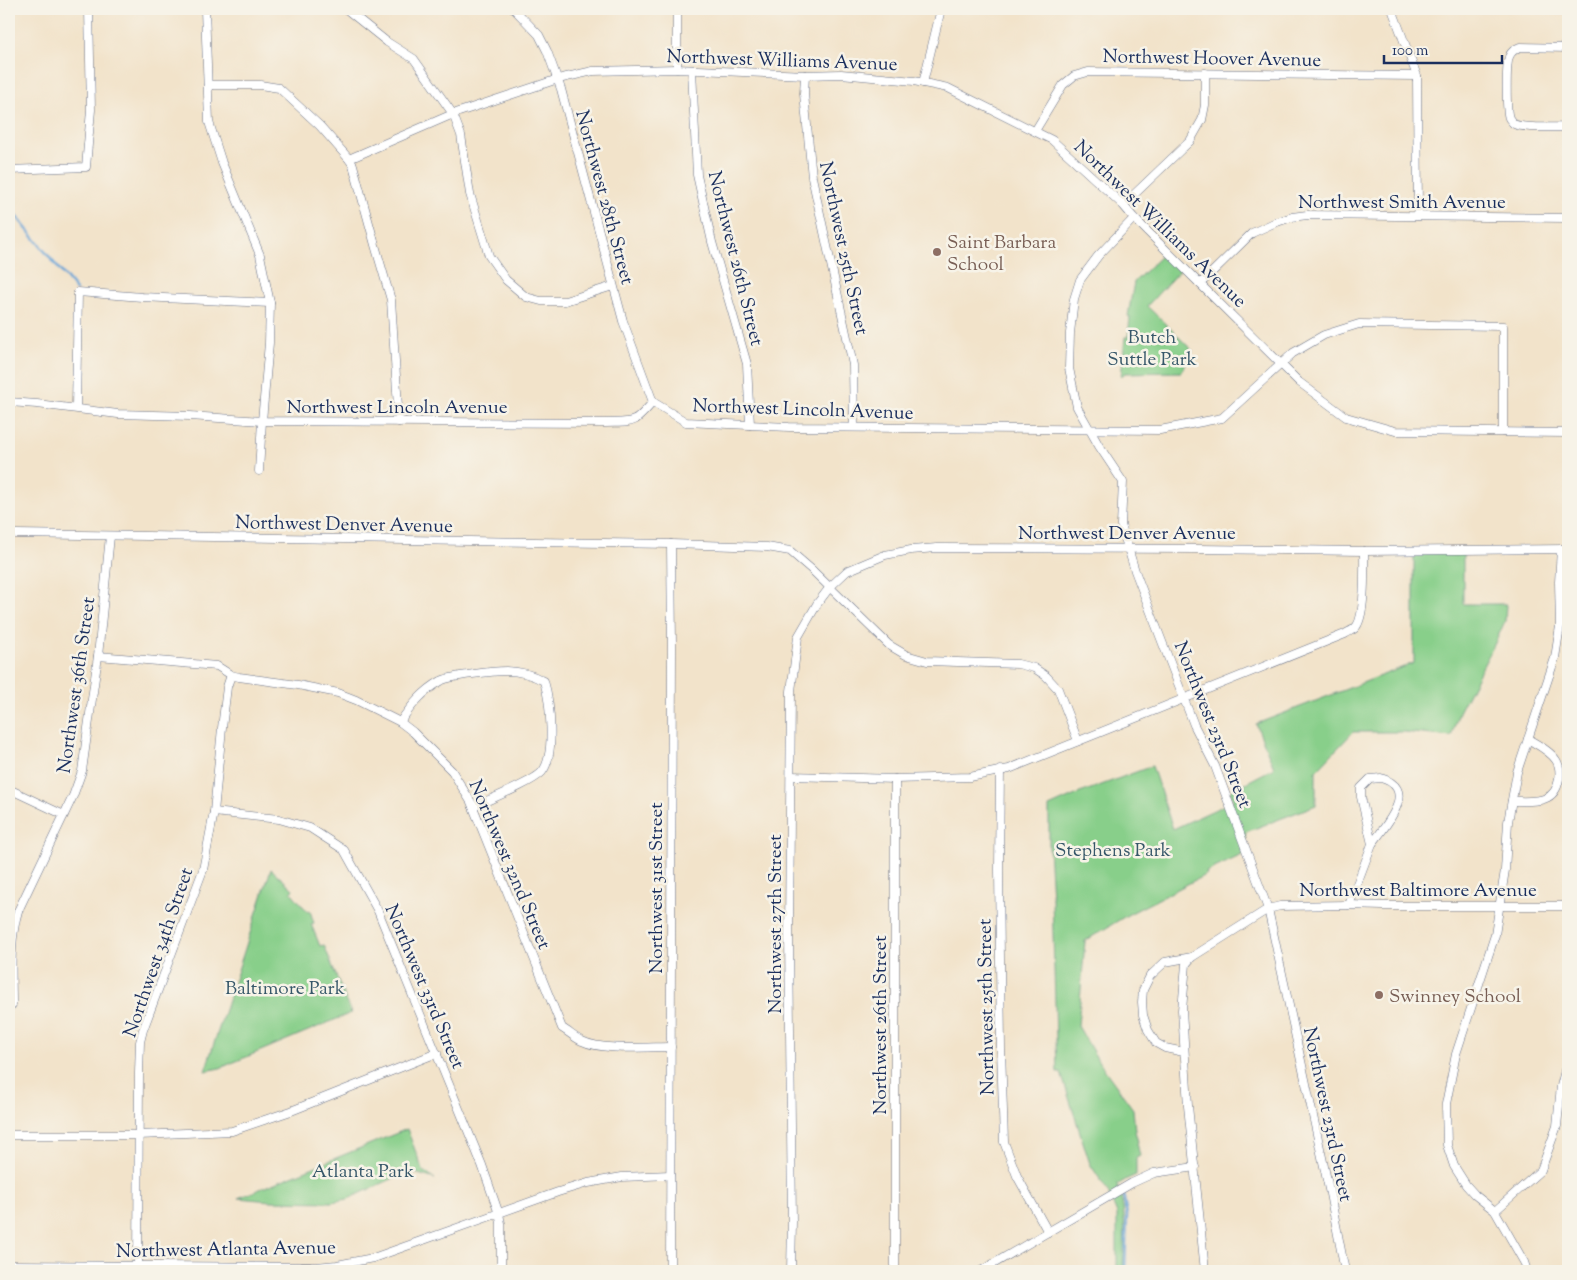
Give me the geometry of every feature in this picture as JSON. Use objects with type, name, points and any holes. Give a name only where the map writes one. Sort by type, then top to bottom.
[{"type":"street","points":[[9,170],[86,167],[91,110],[89,9]]},
{"type":"street","points":[[205,9],[209,122],[222,163],[260,255],[270,303],[269,343],[259,471]]},
{"type":"street","points":[[346,9],[387,42],[414,59],[453,114],[461,135],[470,194],[488,256],[506,280],[526,297],[541,301],[565,301],[613,286]]},
{"type":"street","name":"Northwest 28th Street","points":[[514,9],[539,35],[558,79],[622,321],[653,402]]},
{"type":"street","points":[[677,9],[677,69]]},
{"type":"street","points":[[923,83],[941,9]]},
{"type":"street","points":[[1392,9],[1418,76],[1418,216]]},
{"type":"street","points":[[1568,48],[1520,48],[1514,50],[1508,62],[1507,87],[1507,110],[1513,124],[1568,127]]},
{"type":"street","name":"Northwest Williams Avenue","points":[[349,159],[453,114],[558,79],[592,71],[677,69],[805,75],[841,74],[923,83],[948,88],[1052,140],[1123,205],[1281,364]]},
{"type":"street","name":"Northwest 26th Street","points":[[692,70],[698,175],[712,242],[747,364],[750,425]]},
{"type":"street","name":"Northwest Hoover Avenue","points":[[1035,131],[1063,85],[1074,76],[1088,72],[1418,76]]},
{"type":"street","points":[[1123,205],[1190,141],[1202,120],[1205,105],[1205,73]]},
{"type":"street","name":"Northwest 25th Street","points":[[805,75],[804,94],[812,177],[853,365],[854,428]]},
{"type":"street","points":[[208,84],[260,84],[279,88],[320,126],[353,165],[392,300],[399,422]]},
{"type":"street","name":"Northwest Smith Avenue","points":[[1200,284],[1252,233],[1274,222],[1292,217],[1307,215],[1568,218]]},
{"type":"street","name":"Northwest 23rd Street","points":[[1134,218],[1080,280],[1074,298],[1069,368],[1077,407],[1123,482],[1121,525],[1135,571],[1194,725],[1214,766],[1268,909],[1324,1165],[1345,1271]]},
{"type":"street","points":[[76,408],[78,292],[270,303]]},
{"type":"street","points":[[1503,432],[1504,326],[1359,324],[1324,335],[1293,353],[1281,364],[1299,382],[1346,417],[1395,431],[1503,432],[1568,432]]},
{"type":"street","name":"Northwest Lincoln Avenue","points":[[9,402],[118,414],[262,421],[605,423],[632,422],[638,419],[653,402],[686,422],[789,427],[1160,430],[1222,418],[1281,364]]},
{"type":"street","name":"Northwest Denver Avenue","points":[[16,534],[671,544]]},
{"type":"street","name":"Northwest 36th Street","points":[[10,1005],[11,944],[18,911],[73,796],[82,771],[98,656],[110,536]]},
{"type":"street","points":[[671,544],[766,548],[790,551],[889,645],[906,655],[927,661],[1018,664],[1034,668],[1046,676],[1058,689],[1078,741]]},
{"type":"street","name":"Northwest 31st Street","points":[[670,1271],[671,544]]},
{"type":"street","name":"Northwest Denver Avenue","points":[[830,587],[847,571],[885,555],[937,548],[1364,551],[1565,549]]},
{"type":"street","points":[[1528,1271],[1495,1211],[1475,1195],[1454,1166],[1448,1146],[1446,1104],[1456,1054],[1495,936],[1505,870],[1508,822],[1517,772],[1555,658],[1560,626],[1559,582],[1565,549]]},
{"type":"street","points":[[791,776],[895,779],[970,776],[1008,768],[1078,741],[1345,634],[1355,628],[1359,623],[1362,611],[1364,551]]},
{"type":"street","name":"Northwest 27th Street","points":[[791,1271],[789,935],[791,690],[798,637],[817,604],[830,587]]},
{"type":"street","name":"Northwest 32nd Street","points":[[98,656],[217,666],[230,675],[239,678],[298,685],[338,693],[400,722],[413,732],[452,771],[473,806],[562,1028],[582,1041],[594,1045],[626,1048],[671,1047]]},
{"type":"street","points":[[400,722],[415,701],[442,680],[452,677],[507,671],[535,676],[544,681],[551,731],[547,761],[543,771],[534,779],[473,806]]},
{"type":"street","name":"Northwest 34th Street","points":[[138,1268],[140,1042],[203,870],[214,812],[222,728],[230,675]]},
{"type":"street","points":[[1512,801],[1538,801],[1549,797],[1558,784],[1559,765],[1555,758],[1528,739]]},
{"type":"street","name":"Northwest 25th Street","points":[[1000,770],[999,878],[1004,1142],[1017,1176],[1048,1232]]},
{"type":"street","points":[[1349,905],[1372,844],[1383,830],[1398,804],[1400,795],[1397,787],[1390,781],[1381,778],[1370,779],[1362,788],[1360,797],[1372,844]]},
{"type":"street","name":"Northwest 26th Street","points":[[895,779],[895,1271]]},
{"type":"street","points":[[9,788],[64,815]]},
{"type":"street","name":"Northwest 33rd Street","points":[[214,812],[279,819],[310,828],[344,850],[378,910],[482,1165],[500,1214],[501,1271]]},
{"type":"street","name":"Northwest Baltimore Avenue","points":[[1268,909],[1280,906],[1349,905],[1568,906]]},
{"type":"street","points":[[1205,1271],[1184,1052],[1182,1010],[1186,964],[1192,957],[1268,909]]},
{"type":"street","points":[[1184,1052],[1165,1048],[1156,1043],[1148,1030],[1143,1015],[1143,990],[1150,976],[1166,962],[1192,957]]},
{"type":"street","points":[[9,1135],[139,1135],[232,1131],[291,1111],[437,1053]]},
{"type":"street","points":[[1495,1211],[1541,1170],[1557,1126],[1561,1086],[1568,1059]]},
{"type":"street","points":[[981,1271],[1124,1188],[1154,1173],[1195,1167]]},
{"type":"street","name":"Northwest Atlanta Avenue","points":[[9,1265],[138,1268],[316,1267],[338,1265],[373,1258],[588,1183],[622,1177],[670,1176]]},
{"type":"green space","name":"Butch Suttle Park","points":[[1163,254],[1180,270],[1147,306],[1193,351],[1181,372],[1125,373],[1121,377],[1125,337],[1128,337],[1130,317],[1128,316],[1134,282]]},
{"type":"green space","name":"Stephens Park","points":[[1463,552],[1463,604],[1506,604],[1505,621],[1459,712],[1451,737],[1404,732],[1353,732],[1316,771],[1316,805],[1246,832],[1242,855],[1206,872],[1207,874],[1129,914],[1085,941],[1078,1026],[1099,1062],[1133,1109],[1140,1156],[1136,1158],[1136,1175],[1117,1185],[1123,1206],[1124,1227],[1123,1271],[1117,1271],[1117,1214],[1107,1190],[1090,1164],[1061,1073],[1057,1073],[1049,807],[1080,793],[1152,766],[1173,829],[1233,801],[1230,791],[1274,768],[1256,724],[1414,663],[1414,553]]},
{"type":"green space","name":"Baltimore Park","points":[[271,869],[293,889],[291,892],[308,912],[310,911],[314,923],[311,924],[320,946],[324,945],[351,1013],[220,1068],[205,1071]]},
{"type":"green space","name":"Atlanta Park","points":[[407,1129],[423,1171],[435,1179],[415,1173],[405,1173],[348,1199],[331,1202],[270,1201],[238,1198]]},
{"type":"waterway","points":[[9,212],[13,212],[76,290]]},
{"type":"waterway","points":[[1123,1194],[1127,1215],[1125,1271]]},
{"type":"place","name":"Saint Barbara School","points":[[937,252]]},
{"type":"place","name":"Swinney School","points":[[1379,995]]}]
